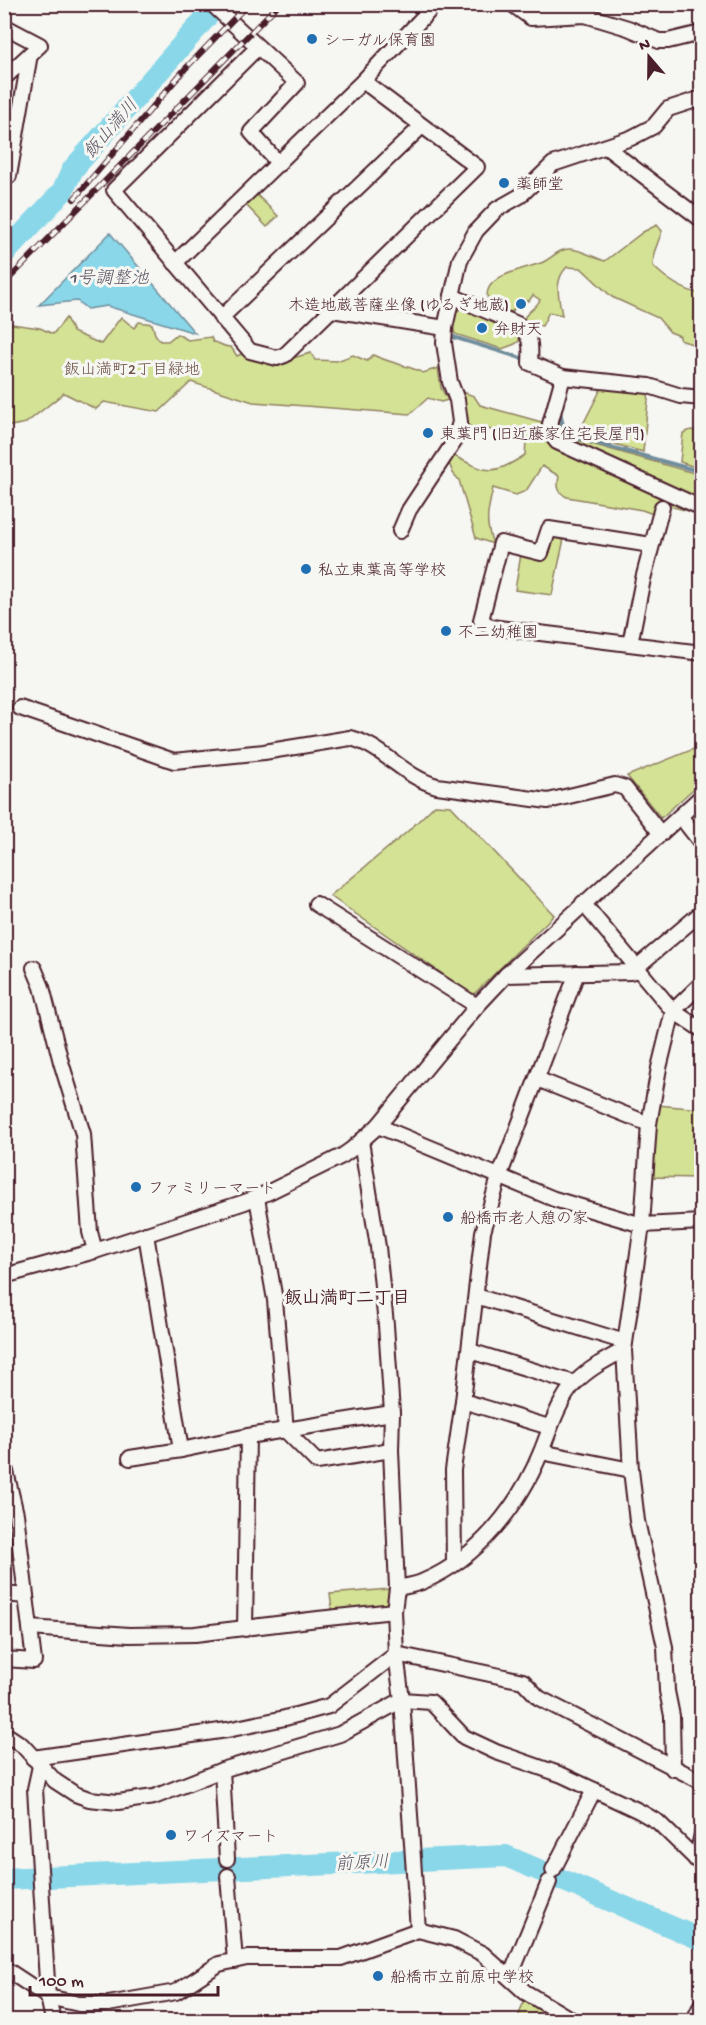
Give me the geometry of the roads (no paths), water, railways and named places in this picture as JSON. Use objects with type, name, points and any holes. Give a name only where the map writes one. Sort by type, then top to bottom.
[{"type":"street","points":[[512,4],[531,18],[585,15],[628,28],[659,41],[668,41],[701,32]]},
{"type":"street","points":[[216,8],[297,82],[251,132],[279,164]]},
{"type":"street","points":[[176,263],[363,81],[424,8]]},
{"type":"street","points":[[4,26],[40,45],[4,78]]},
{"type":"street","points":[[258,47],[114,190],[250,351],[277,358],[285,356],[477,167],[363,81]]},
{"type":"street","points":[[4,180],[9,176],[30,54]]},
{"type":"street","points":[[400,531],[409,510],[454,442],[460,422],[457,400],[450,382],[444,343],[445,328],[460,260],[476,231],[497,209],[520,196],[553,164],[631,138],[654,126],[669,109],[702,98]]},
{"type":"street","points":[[221,318],[422,126]]},
{"type":"street","points":[[606,147],[702,220]]},
{"type":"street","points":[[452,296],[517,324],[530,340],[530,363],[563,377],[649,386],[681,396],[702,398]]},
{"type":"street","points":[[333,310],[445,328]]},
{"type":"street","points":[[563,377],[550,424],[551,434],[557,442],[702,508]]},
{"type":"street","points":[[630,644],[651,545],[662,507]]},
{"type":"street","points":[[651,545],[549,529],[541,554],[501,543],[481,620],[491,627],[702,653]]},
{"type":"street","points":[[20,708],[174,761],[264,752],[350,738],[362,741],[409,774],[437,786],[548,801],[615,785],[625,788],[661,834]]},
{"type":"street","points":[[4,1276],[95,1251],[257,1198],[342,1156],[378,1126],[477,1006],[506,975],[702,796]]},
{"type":"street","points":[[680,816],[702,844]]},
{"type":"street","points":[[583,903],[673,1011],[702,1030]]},
{"type":"street","points":[[316,904],[477,1006]]},
{"type":"street","points":[[506,975],[631,972],[702,912]]},
{"type":"street","points":[[34,968],[42,987],[61,1062],[83,1134],[90,1232],[95,1251]]},
{"type":"street","points":[[454,1564],[453,1470],[470,1351],[483,1232],[499,1177],[577,973]]},
{"type":"street","points":[[673,1769],[672,1716],[667,1691],[665,1647],[637,1521],[631,1470],[624,1346],[642,1224],[649,1124],[673,1011],[702,983]]},
{"type":"street","points":[[537,1079],[649,1124]]},
{"type":"street","points":[[378,1126],[554,1199],[642,1224],[702,1222]]},
{"type":"street","points":[[361,1141],[378,1247],[386,1325],[392,1413],[391,1450],[397,1588],[394,1611],[396,1654],[402,1700],[418,1930]]},
{"type":"street","points":[[257,1198],[274,1300],[286,1431],[317,1462],[391,1450]]},
{"type":"street","points":[[146,1234],[181,1450]]},
{"type":"street","points":[[476,1296],[624,1346]]},
{"type":"street","points":[[397,1588],[422,1582],[477,1548],[500,1522],[527,1480],[541,1452],[549,1427],[574,1383],[624,1346]]},
{"type":"street","points":[[470,1351],[574,1383]]},
{"type":"street","points":[[463,1401],[549,1427]]},
{"type":"street","points":[[130,1458],[392,1413]]},
{"type":"street","points":[[244,1629],[248,1436]]},
{"type":"street","points":[[541,1452],[631,1470]]},
{"type":"street","points":[[4,1462],[16,1514],[34,1661],[4,1659]]},
{"type":"street","points":[[4,1594],[26,1596]]},
{"type":"street","points":[[30,1628],[155,1635],[195,1634],[394,1611]]},
{"type":"street","points":[[37,1762],[227,1730],[329,1706],[396,1654],[523,1681],[539,1698],[702,1782]]},
{"type":"street","points":[[4,1736],[22,1745],[55,1781],[75,1794],[89,1799],[118,1802],[154,1797],[222,1770],[340,1734],[402,1700],[431,1702],[464,1737],[496,1752],[562,1775],[658,1822],[699,1862]]},
{"type":"street","points":[[37,1762],[35,1789],[40,1886],[48,1997],[53,2020]]},
{"type":"street","points":[[222,1770],[227,1859]]},
{"type":"street","points":[[510,1977],[551,1876],[594,1790]]},
{"type":"street","points":[[699,1862],[702,1834]]},
{"type":"street","points":[[228,1876],[235,1960]]},
{"type":"street","points":[[4,1968],[48,1997],[79,2004],[108,2004],[176,1992],[219,1964],[235,1960],[247,1958],[341,1959],[418,1930],[454,1939],[483,1954],[525,1992],[572,2020]]},
{"type":"street","points":[[694,2020],[702,2003]]},
{"type":"water","name":"1号調整池","points":[[110,233],[195,333],[107,306],[87,309],[77,301],[39,305]]},
{"type":"waterway","name":"飯山満川","points":[[4,254],[62,192],[73,169],[218,4]]},
{"type":"waterway","points":[[450,336],[521,358]]},
{"type":"waterway","points":[[560,411],[565,430],[574,437],[702,472]]},
{"type":"waterway","name":"前原川","points":[[4,1879],[506,1856],[702,1940]]},
{"type":"railway","points":[[74,199],[185,69],[248,4]]},
{"type":"railway","points":[[4,284],[279,4]]},
{"type":"place","name":"シーガル保育園","points":[[312,39]]},
{"type":"place","name":"薬師堂","points":[[504,183]]},
{"type":"place","name":"木造地蔵菩薩坐像 (ゆるぎ地蔵)","points":[[521,304]]},
{"type":"place","name":"弁財天","points":[[482,328]]},
{"type":"place","name":"東葉門 (旧近藤家住宅長屋門)","points":[[428,433]]},
{"type":"place","name":"私立東葉高等学校","points":[[306,569]]},
{"type":"place","name":"不二幼稚園","points":[[446,631]]},
{"type":"place","name":"ファミリーマート","points":[[136,1187]]},
{"type":"place","name":"船橋市老人憩の家","points":[[448,1217]]},
{"type":"place","name":"ワイズマート","points":[[171,1835]]},
{"type":"place","name":"船橋市立前原中学校","points":[[378,1976]]},
{"type":"district","name":"飯山満町二丁目","points":[[347,1297]]},
{"type":"park label","name":"飯山満町2丁目緑地","points":[[132,368]]}]
